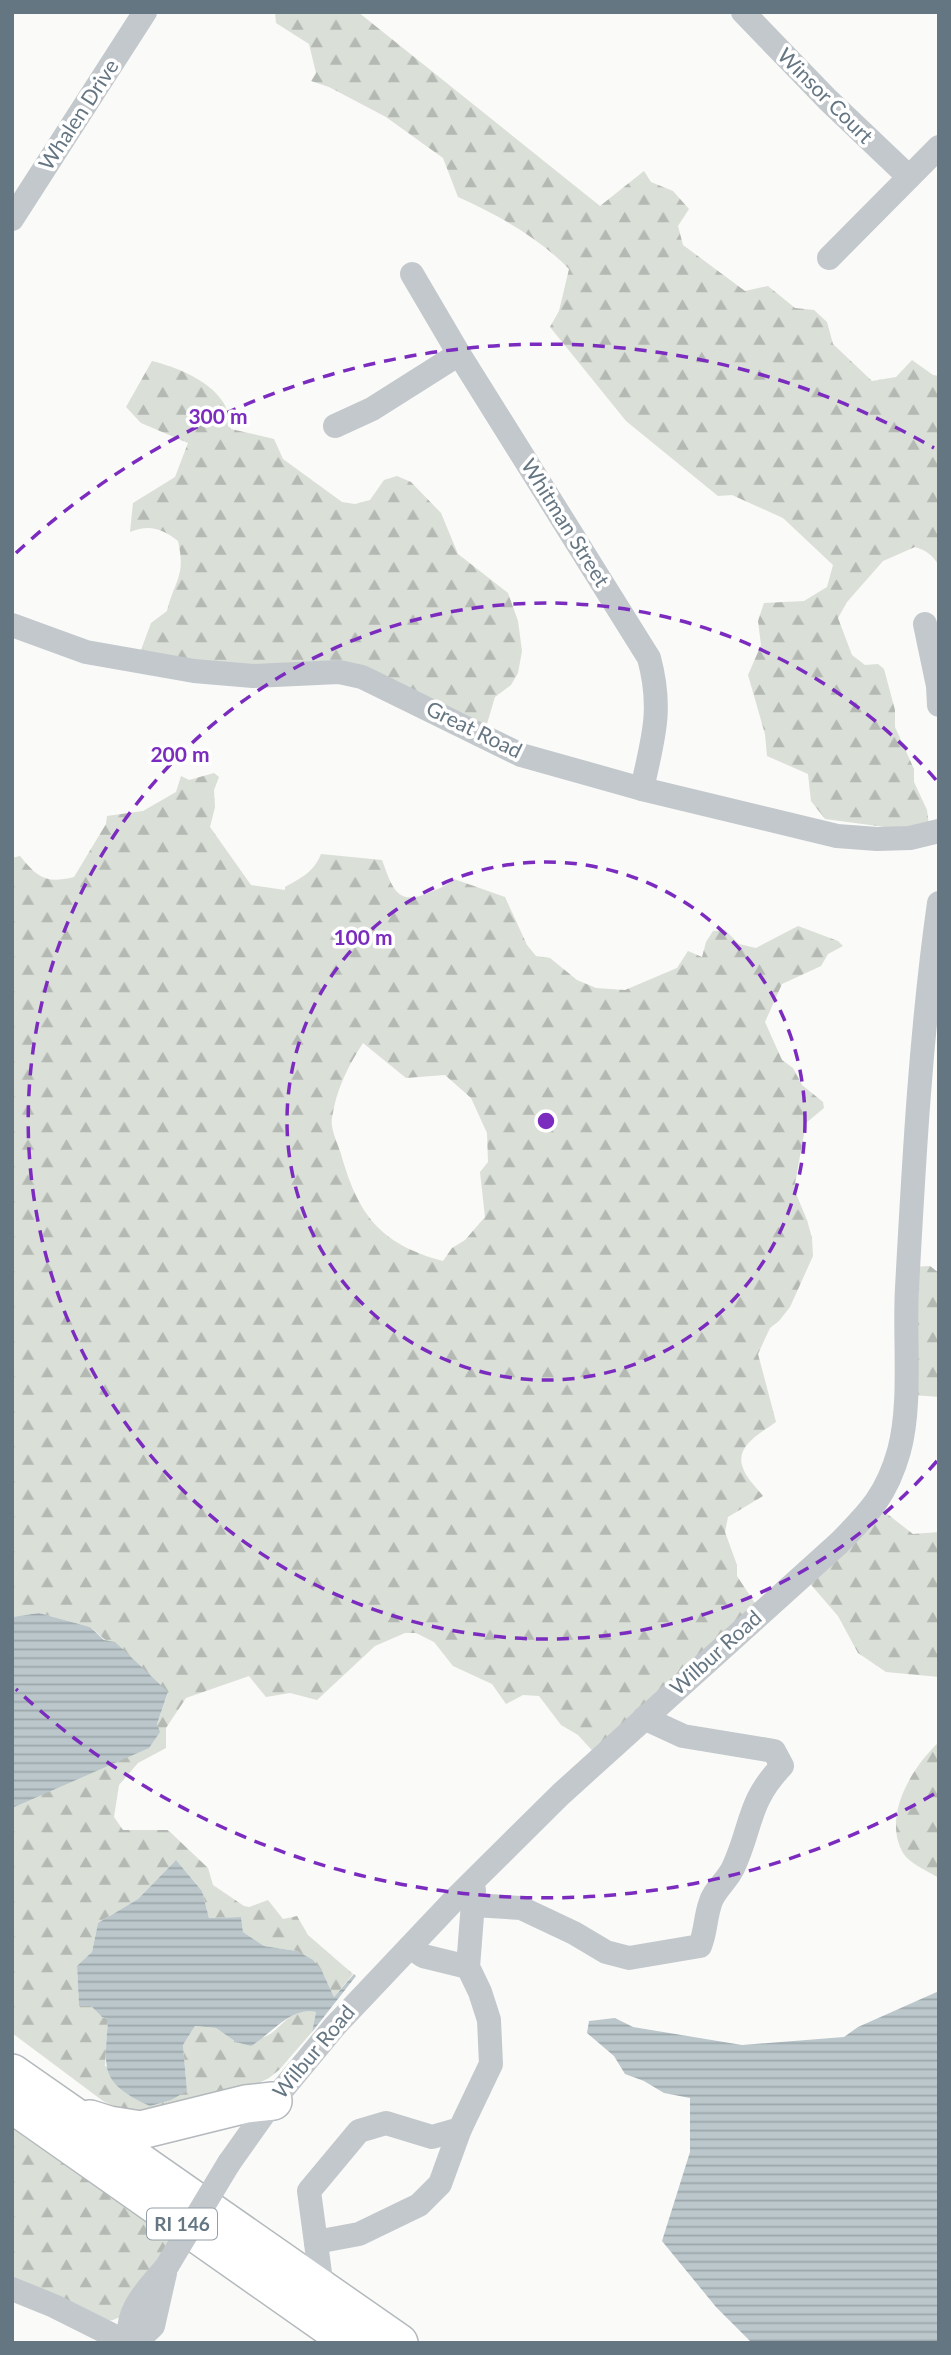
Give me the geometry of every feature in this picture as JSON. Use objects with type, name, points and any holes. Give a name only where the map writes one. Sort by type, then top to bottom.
[{"type":"highway","name":"RI 146","points":[[12,2073],[400,2343]]},
{"type":"highway","points":[[68,2112],[109,2125],[141,2130],[246,2104],[273,2101]]},
{"type":"highway","name":"RI 146","points":[[12,2104],[352,2343]]},
{"type":"street","name":"Whalen Drive","points":[[12,219],[145,12]]},
{"type":"street","name":"Winsor Court","points":[[743,12],[828,100],[909,177]]},
{"type":"street","points":[[829,258],[939,147]]},
{"type":"street","name":"Whitman Street","points":[[412,274],[649,658],[656,683],[657,718],[642,789]]},
{"type":"street","points":[[335,426],[372,409],[459,354]]},
{"type":"street","points":[[925,624],[938,686],[939,705]]},
{"type":"street","name":"Great Road","points":[[12,625],[86,652],[182,670],[253,676],[339,672],[362,677],[521,755],[642,789],[837,836],[911,838],[939,831]]},
{"type":"street","name":"Wilbur Road","points":[[131,2343],[131,2315],[167,2266],[229,2164],[273,2101],[349,2010],[561,1794],[839,1543],[882,1496],[892,1474],[905,1428],[905,1319],[910,1225],[922,1048],[939,903]]},
{"type":"street","points":[[473,1905],[521,1908],[575,1933],[606,1952],[629,1958],[700,1947],[707,1929],[710,1902],[733,1868],[765,1783],[782,1766],[774,1751],[682,1736],[644,1718]]},
{"type":"street","points":[[316,2242],[359,2234],[419,2205],[440,2184],[460,2129],[491,2064],[489,2020],[468,1967],[475,1879]]},
{"type":"street","points":[[410,1947],[423,1956],[468,1967]]},
{"type":"street","points":[[322,2288],[309,2191],[359,2131],[386,2123],[432,2137],[460,2129]]},
{"type":"street","points":[[12,2289],[131,2343]]},
{"type":"green space","points":[[275,12],[358,12],[600,206],[644,171],[651,182],[673,191],[689,209],[678,226],[683,245],[745,291],[768,286],[795,308],[814,310],[827,322],[833,344],[872,381],[896,377],[912,360],[933,375],[939,376],[939,566],[929,554],[915,547],[883,561],[847,602],[838,618],[852,655],[865,665],[878,664],[884,669],[895,710],[895,727],[914,769],[914,782],[927,810],[930,833],[825,819],[811,801],[808,774],[767,756],[765,734],[748,675],[761,645],[758,621],[764,603],[804,601],[827,587],[833,565],[783,518],[732,495],[718,496],[626,421],[550,327],[559,311],[569,269],[517,228],[458,197],[443,158],[386,117],[329,87],[311,81],[316,73],[309,44],[276,23]]},
{"type":"green space","points":[[152,361],[201,381],[217,394],[225,405],[231,429],[274,439],[283,459],[342,502],[355,504],[370,500],[384,480],[397,476],[411,482],[441,513],[458,554],[508,593],[518,621],[522,651],[518,673],[511,685],[495,697],[486,727],[349,679],[135,666],[151,623],[167,611],[181,562],[178,541],[167,533],[150,528],[130,532],[133,503],[175,477],[188,443],[141,423],[126,407]]},
{"type":"green space","points":[[214,773],[219,777],[214,790],[215,807],[210,827],[251,885],[285,890],[285,887],[311,870],[321,854],[382,860],[393,886],[402,896],[417,897],[454,879],[505,897],[527,945],[536,956],[550,958],[577,980],[596,988],[625,990],[677,968],[688,951],[702,957],[706,942],[713,931],[725,930],[739,944],[756,948],[798,926],[838,941],[843,946],[828,954],[821,966],[782,984],[765,1022],[782,1060],[793,1068],[802,1085],[823,1102],[824,1108],[806,1123],[794,1189],[807,1220],[813,1256],[790,1307],[770,1328],[758,1354],[776,1422],[750,1441],[742,1453],[744,1472],[763,1496],[728,1517],[725,1532],[737,1565],[737,1576],[760,1611],[599,1758],[578,1735],[561,1725],[539,1696],[523,1695],[506,1704],[492,1684],[453,1666],[434,1642],[416,1633],[405,1633],[375,1646],[317,1700],[290,1693],[266,1697],[249,1676],[186,1698],[166,1728],[166,1748],[138,1763],[119,1785],[114,1817],[123,1830],[168,1830],[208,1868],[213,1885],[244,1906],[249,1907],[268,1900],[283,1919],[297,1916],[308,1935],[353,1974],[334,1997],[322,1971],[297,1951],[264,1946],[243,1932],[241,1917],[209,1918],[202,1891],[176,1860],[138,1899],[98,1923],[92,1952],[77,1967],[79,2005],[91,2006],[108,2019],[105,2066],[187,2091],[183,2045],[195,2026],[216,2028],[236,2042],[264,2037],[298,2013],[316,2012],[312,2032],[269,2078],[211,2106],[140,2119],[103,2101],[12,2033],[12,1808],[157,1724],[168,1693],[90,1627],[39,1613],[12,1617],[12,858],[20,856],[32,870],[49,879],[74,877],[106,824],[107,816],[143,811],[176,792],[181,776],[189,780]],"holes":[[[363,1043],[406,1078],[445,1075],[471,1098],[487,1133],[488,1162],[480,1172],[485,1217],[465,1240],[452,1248],[443,1261],[403,1246],[375,1224],[355,1194],[332,1127],[340,1088]]]},
{"type":"green space","points":[[930,1266],[939,1273],[939,1397],[913,1395],[911,1267]]},
{"type":"green space","points":[[877,1506],[913,1534],[939,1532],[939,1677],[886,1672],[858,1653],[838,1616],[806,1579]]},
{"type":"green space","points":[[939,1742],[939,1878],[906,1857],[897,1839],[896,1824],[898,1808],[910,1778]]},
{"type":"green space","points":[[12,2105],[192,2230],[160,2300],[113,2320],[82,2326],[12,2296]]},
{"type":"shaded area","points":[[39,1613],[90,1627],[104,1640],[115,1642],[168,1692],[157,1724],[160,1732],[149,1748],[12,1808],[12,1617]]},
{"type":"shaded area","points":[[176,1860],[202,1891],[209,1918],[241,1917],[243,1932],[264,1946],[297,1951],[313,1960],[322,1971],[334,1997],[354,1974],[356,1976],[312,2032],[316,2012],[307,2011],[282,2022],[251,2046],[236,2042],[216,2028],[195,2026],[183,2045],[187,2091],[171,2100],[150,2106],[121,2089],[108,2072],[108,2019],[91,2006],[79,2006],[77,1966],[92,1952],[98,1923],[138,1899]]},
{"type":"shaded area","points":[[939,1991],[939,2343],[752,2343],[716,2307],[662,2241],[690,2152],[690,2098],[664,2093],[625,2074],[614,2056],[587,2033],[589,2021],[615,2018],[633,2027],[742,2045],[844,2037],[858,2027]]}]
